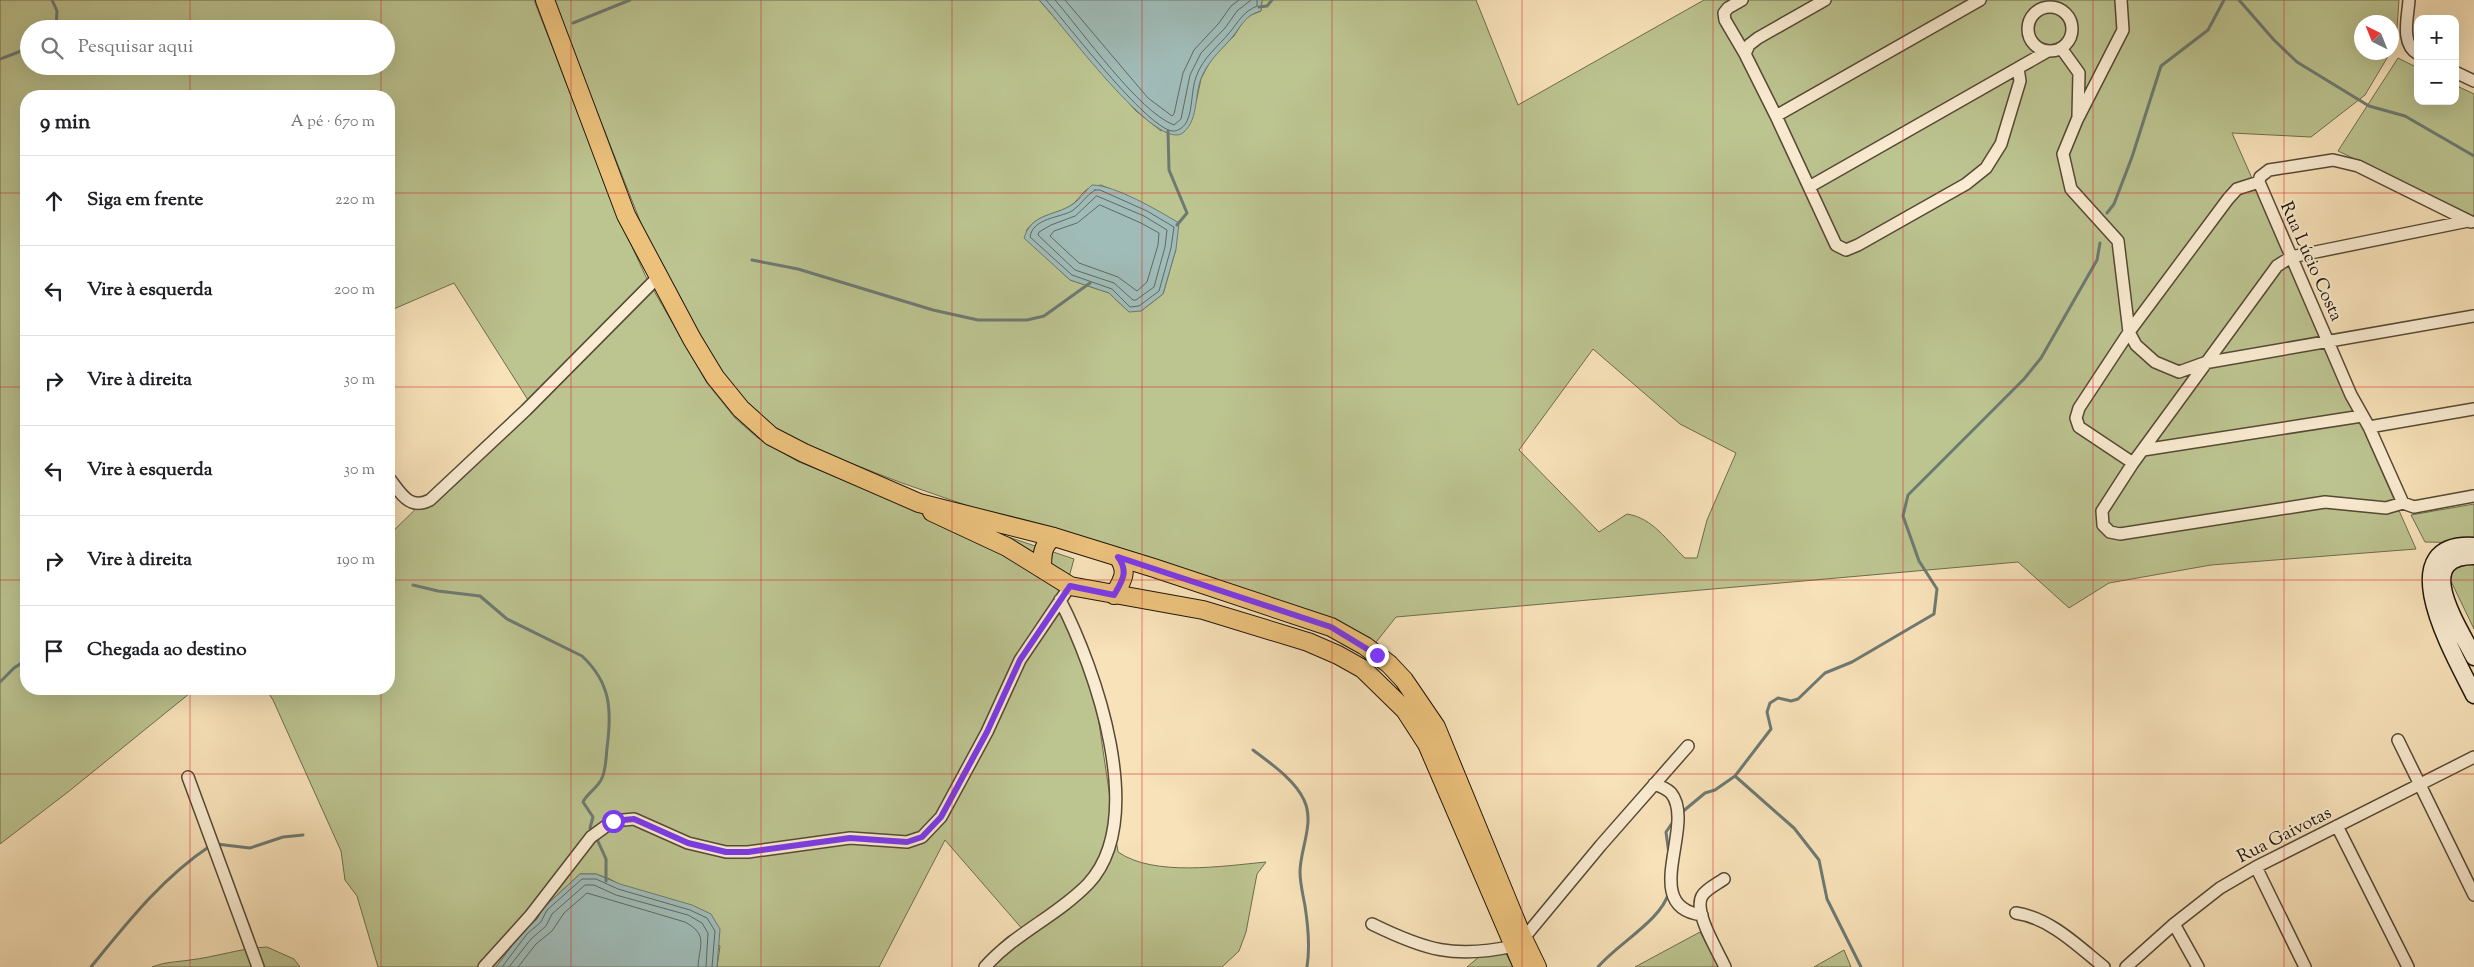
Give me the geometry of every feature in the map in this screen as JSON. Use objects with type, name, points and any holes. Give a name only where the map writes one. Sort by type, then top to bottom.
[{"type":"main road","points":[[545,0],[626,214],[715,377],[741,409],[772,436],[804,453],[919,503],[948,521],[1007,547],[1042,569],[1065,593],[1114,595],[1203,610],[1308,642],[1350,661],[1376,681],[1405,710],[1427,744],[1519,942],[1537,967]]},
{"type":"main road","points":[[919,503],[1054,537],[1331,627],[1365,646],[1389,664],[1415,695],[1436,727],[1519,942],[1523,967]]},
{"type":"main road","points":[[1042,569],[1043,551],[1048,542],[1054,537]]},
{"type":"main road","points":[[1114,595],[1125,572],[1124,566],[1118,557]]},
{"type":"street","points":[[1742,0],[1728,8],[1724,13],[1725,20],[1745,54],[1776,116],[1836,245],[1846,250],[1966,184],[1986,168],[2002,144],[2020,81],[2018,68]]},
{"type":"street","points":[[1745,54],[1749,45],[1758,38],[1825,0]]},
{"type":"street","points":[[1776,116],[1980,0]]},
{"type":"street","points":[[2121,0],[2123,30],[2077,120],[2063,154],[2071,189],[2118,241],[2129,332],[2136,345],[2155,362],[2179,372],[2204,363],[2329,343],[2474,316]]},
{"type":"street","points":[[2409,0],[2407,41],[2410,49],[2414,52]]},
{"type":"street","points":[[1809,187],[2048,51],[2061,48],[2070,38],[2072,24],[2070,18],[2060,8],[2037,5],[2030,19],[2028,33],[2035,45],[2048,51]]},
{"type":"street","points":[[2061,48],[2079,73],[2077,120]]},
{"type":"street","points":[[2459,74],[2474,81]]},
{"type":"street","points":[[2133,463],[2079,427],[2076,418],[2078,408],[2129,332],[2237,189],[2259,182],[2260,177],[2269,170],[2333,160],[2342,161],[2358,166],[2471,222]]},
{"type":"street","name":"Rua Lúcio Costa","points":[[2259,182],[2329,343],[2403,503]]},
{"type":"street","points":[[2471,222],[2291,257],[2276,266],[2204,363],[2133,463],[2102,511],[2103,525],[2110,532],[2120,534],[2325,502],[2386,508],[2403,503],[2414,507],[2474,496]]},
{"type":"street","points":[[395,486],[407,501],[417,504],[430,500],[526,410],[659,276]]},
{"type":"street","points":[[2369,427],[2474,409]]},
{"type":"street","points":[[2143,450],[2362,416]]},
{"type":"street","points":[[2474,546],[2454,547],[2444,552],[2434,563],[2429,580],[2435,607],[2443,630],[2474,695]]},
{"type":"street","points":[[2474,556],[2465,556],[2448,563],[2441,576],[2442,590],[2474,657]]},
{"type":"street","points":[[484,967],[530,916],[591,836],[613,821],[634,819],[688,843],[726,852],[748,852],[850,838],[907,842],[922,837],[941,817],[984,739],[1020,660],[1065,593]]},
{"type":"street","points":[[985,967],[1018,936],[1068,901],[1088,883],[1100,866],[1111,838],[1115,801],[1111,747],[1090,670],[1065,593]]},
{"type":"street","points":[[2398,740],[2474,895]]},
{"type":"street","points":[[1372,924],[1420,946],[1438,950],[1475,953],[1519,942],[1688,746]]},
{"type":"street","name":"Rua Gaivotas","points":[[2126,967],[2174,924],[2220,888],[2256,866],[2474,757]]},
{"type":"street","points":[[188,777],[258,967]]},
{"type":"street","points":[[1654,784],[1670,792],[1675,807],[1677,830],[1671,876],[1673,895],[1677,902],[1690,912],[1702,914]]},
{"type":"street","points":[[2338,826],[2408,967]]},
{"type":"street","points":[[2256,866],[2304,967]]},
{"type":"street","points":[[1724,879],[1701,897],[1700,909],[1725,967]]},
{"type":"street","points":[[2016,913],[2030,915],[2046,924],[2104,967]]},
{"type":"street","points":[[2174,924],[2198,967]]},
{"type":"green space","points":[[0,0],[534,0],[617,214],[646,277],[707,383],[735,418],[758,438],[797,461],[865,489],[1074,559],[1066,588],[1066,598],[1091,669],[1118,852],[1133,860],[1150,865],[1169,867],[1210,867],[1266,862],[1257,874],[1246,932],[1239,951],[1222,967],[991,967],[994,954],[1001,943],[1011,935],[1024,931],[945,840],[879,967],[717,967],[720,946],[610,879],[596,874],[580,874],[543,908],[537,919],[523,931],[496,967],[378,967],[357,896],[345,880],[341,851],[270,695],[395,695],[395,529],[528,400],[454,283],[395,308],[395,90],[20,90],[20,695],[188,695],[68,792],[0,844]]},
{"type":"green space","points":[[553,0],[1039,0],[1136,111],[1161,131],[1196,102],[1201,79],[1211,59],[1234,36],[1246,17],[1261,11],[1262,0],[1476,0],[1518,105],[1704,0],[2399,0],[2398,15],[2354,15],[2354,60],[2386,60],[2365,95],[2311,137],[2232,133],[2416,549],[2211,565],[2109,583],[2069,608],[2018,562],[1396,617],[1373,646],[902,483],[806,446],[769,424],[729,384],[696,332],[644,231]],"holes":[[[1101,185],[1110,189],[1176,249],[1163,294],[1141,311],[1125,308],[1109,293],[1070,280],[1053,264],[1026,231],[1035,221],[1072,204],[1088,189]],[[1593,349],[1680,424],[1736,453],[1707,520],[1697,558],[1685,558],[1659,531],[1636,516],[1627,514],[1599,532],[1519,450]]]},
{"type":"green space","points":[[2399,58],[2414,66],[2414,105],[2459,105],[2459,87],[2474,94],[2474,216],[2338,151]]},
{"type":"green space","points":[[2474,504],[2474,543],[2425,542],[2411,515]]},
{"type":"green space","points":[[2474,552],[2474,629],[2449,577],[2450,563]]},
{"type":"green space","points":[[1700,932],[1719,967],[1635,967]]},
{"type":"green space","points":[[1502,946],[1513,967],[1467,967],[1486,951]]},
{"type":"green space","points":[[267,947],[294,959],[300,967],[152,967],[166,963]]},
{"type":"green space","points":[[1844,950],[1851,967],[1814,967]]},
{"type":"water","points":[[1039,0],[1262,0],[1261,11],[1245,20],[1205,69],[1189,126],[1184,132],[1171,134],[1153,125],[1132,106],[1087,57]]},
{"type":"water","points":[[1092,185],[1102,186],[1124,194],[1179,223],[1176,249],[1163,294],[1141,311],[1129,312],[1109,293],[1070,280],[1024,238],[1027,230],[1037,220],[1072,205]]},
{"type":"water","points":[[580,874],[596,874],[620,884],[692,905],[711,914],[720,929],[717,967],[496,967],[523,931],[537,919],[543,908]]},
{"type":"waterway","points":[[52,0],[57,11],[56,20]]},
{"type":"waterway","points":[[573,23],[630,0]]},
{"type":"waterway","points":[[1259,7],[1267,6],[1272,0]]},
{"type":"waterway","points":[[2107,213],[2114,204],[2132,157],[2161,66],[2208,30],[2224,0]]},
{"type":"waterway","points":[[2239,0],[2274,40],[2297,62],[2369,106],[2405,116],[2474,156]]},
{"type":"waterway","points":[[0,59],[20,51]]},
{"type":"waterway","points":[[1168,131],[1169,170],[1187,213],[1177,225]]},
{"type":"waterway","points":[[1681,813],[1705,793],[1715,790],[1735,776],[1771,729],[1767,712],[1770,703],[1778,698],[1791,701],[1798,699],[1825,673],[1852,662],[1934,614],[1937,589],[1919,561],[1903,516],[1908,495],[2024,379],[2041,358],[2097,260],[2100,243]]},
{"type":"waterway","points":[[752,260],[798,269],[933,310],[978,320],[1027,320],[1044,316],[1090,283]]},
{"type":"waterway","points":[[413,585],[438,591],[480,596],[507,619],[582,656],[592,666],[604,687],[609,709],[609,734],[603,775],[598,785],[583,802],[593,817],[590,828],[592,832]]},
{"type":"waterway","points":[[0,682],[20,664]]},
{"type":"waterway","points":[[1253,750],[1282,772],[1295,786],[1304,800],[1307,809],[1308,827],[1300,872],[1308,929],[1307,967]]},
{"type":"waterway","points":[[1735,776],[1794,828],[1819,860],[1827,899],[1861,967]]},
{"type":"waterway","points":[[1669,854],[1666,832],[1675,819]]},
{"type":"waterway","points":[[216,844],[250,848],[283,837],[303,835]]},
{"type":"waterway","points":[[596,837],[606,859],[606,881]]},
{"type":"waterway","points":[[91,967],[146,902],[176,872],[210,846]]},
{"type":"waterway","points":[[1598,967],[1657,913],[1669,892]]},
{"type":"route","points":[[613,821],[634,819],[688,843],[714,851],[726,852],[748,852],[850,838],[907,842],[922,837],[928,833],[941,817],[987,732],[1020,660],[1030,643],[1070,586],[1114,595],[1125,572],[1124,566],[1118,557],[1331,627],[1344,633],[1377,655]]}]
